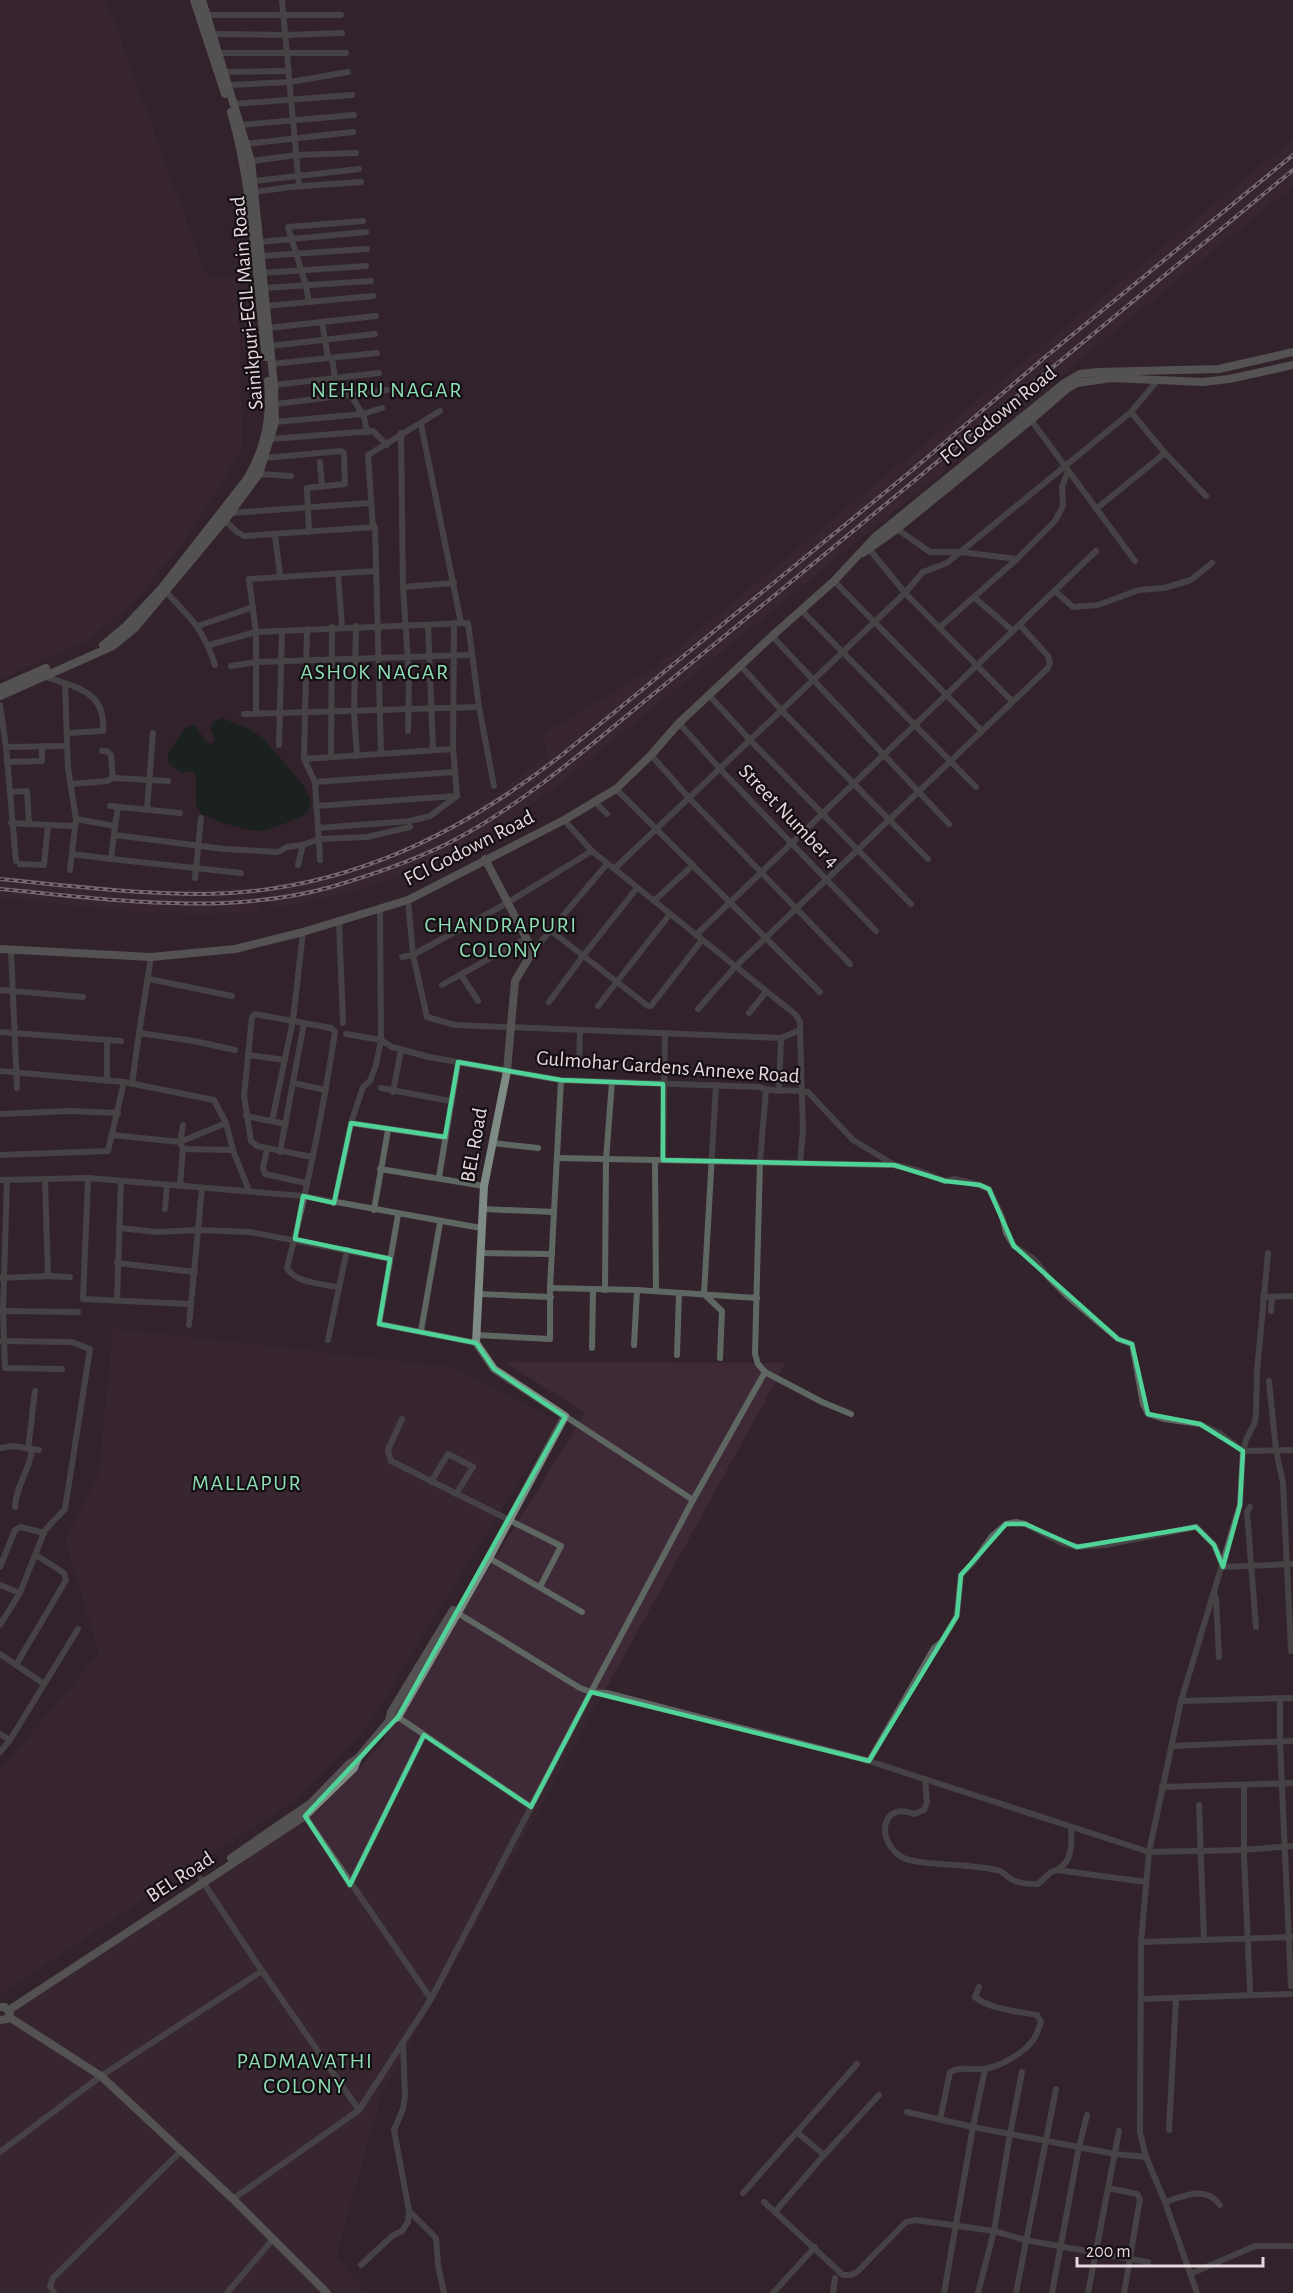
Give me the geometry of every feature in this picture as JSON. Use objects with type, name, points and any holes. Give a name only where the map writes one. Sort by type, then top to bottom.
[{"type":"street","name":"Sainikpuri-ECIL Main Road","points":[[0,688],[110,641],[137,616],[225,516],[263,447],[269,418],[269,385],[249,193],[243,159],[228,104],[194,0]]},
{"type":"street","name":"Sainikpuri-ECIL Main Road","points":[[0,696],[43,675],[113,646],[135,628],[259,474],[271,440],[276,404],[251,161],[202,0]]},
{"type":"street","points":[[282,0],[299,186]]},
{"type":"street","points":[[206,15],[341,15]]},
{"type":"street","points":[[212,34],[342,33]]},
{"type":"street","points":[[217,53],[346,53]]},
{"type":"street","points":[[224,72],[289,71]]},
{"type":"street","points":[[228,85],[290,82],[348,72]]},
{"type":"street","points":[[234,104],[352,95]]},
{"type":"street","points":[[241,125],[354,115]]},
{"type":"street","points":[[246,144],[354,132]]},
{"type":"street","points":[[251,161],[297,155],[356,153]]},
{"type":"street","points":[[254,181],[359,168]]},
{"type":"street","points":[[255,192],[299,186],[361,182]]},
{"type":"street","points":[[309,302],[302,270],[288,227],[363,221]]},
{"type":"street","points":[[260,242],[366,232]]},
{"type":"street","points":[[261,256],[367,249]]},
{"type":"street","points":[[262,273],[366,266]]},
{"type":"street","points":[[264,288],[370,281]]},
{"type":"street","points":[[266,306],[373,296]]},
{"type":"street","points":[[268,327],[376,316]]},
{"type":"street","points":[[322,322],[335,378]]},
{"type":"street","points":[[270,346],[375,334]]},
{"type":"street","name":"FCI Godown Road","points":[[858,556],[870,550],[897,529],[1063,384],[1080,374],[1219,369],[1293,352]]},
{"type":"street","points":[[272,364],[377,353]]},
{"type":"street","name":"FCI Godown Road","points":[[0,949],[151,957],[235,950],[339,922],[408,900],[564,820],[616,789],[708,694],[834,581],[875,537],[994,445],[1031,420],[1068,388],[1084,381],[1111,378],[1203,382],[1229,379],[1293,364]]},
{"type":"street","points":[[274,385],[379,373]]},
{"type":"street","points":[[614,869],[905,592],[922,572],[947,563],[1067,469],[1131,412],[1157,381]]},
{"type":"street","points":[[276,404],[387,390]]},
{"type":"street","points":[[351,394],[363,414],[367,432]]},
{"type":"street","points":[[275,422],[363,414],[382,408]]},
{"type":"street","points":[[381,754],[378,711],[377,530],[373,527],[370,503],[368,455],[440,411]]},
{"type":"street","points":[[1131,412],[1165,453],[1206,496]]},
{"type":"street","points":[[1031,420],[1135,561]]},
{"type":"street","points":[[421,424],[454,583],[458,623],[452,707],[457,796]]},
{"type":"street","points":[[271,440],[373,431],[387,445]]},
{"type":"street","points":[[401,433],[408,731]]},
{"type":"street","points":[[265,458],[343,452],[346,483],[307,488],[309,532]]},
{"type":"street","points":[[1096,509],[1165,453]]},
{"type":"street","points":[[320,462],[322,486]]},
{"type":"street","points":[[940,627],[1017,559],[1060,515],[1063,506],[1063,481],[1067,469]]},
{"type":"street","points":[[259,474],[291,476]]},
{"type":"street","points":[[225,516],[370,503]]},
{"type":"street","points":[[225,516],[237,532],[244,536],[373,527]]},
{"type":"street","points":[[897,529],[930,552],[960,552],[1017,559]]},
{"type":"street","points":[[275,535],[280,576]]},
{"type":"street","points":[[870,550],[905,592],[1012,701]]},
{"type":"street","points":[[696,935],[1096,550]]},
{"type":"street","points":[[1055,591],[1073,607],[1098,605],[1139,590],[1164,588],[1191,580],[1212,563]]},
{"type":"street","points":[[256,714],[256,632],[249,579],[376,571]]},
{"type":"street","points":[[339,573],[342,627]]},
{"type":"street","points":[[834,581],[982,731]]},
{"type":"street","points":[[403,587],[454,583]]},
{"type":"street","points":[[166,592],[198,626],[209,645],[215,665]]},
{"type":"street","points":[[974,597],[1013,631]]},
{"type":"street","points":[[198,626],[253,607]]},
{"type":"street","points":[[801,610],[976,788]]},
{"type":"street","points":[[209,645],[256,632],[378,625],[468,623],[479,707],[494,786]]},
{"type":"street","points":[[428,625],[433,750]]},
{"type":"street","points":[[698,1010],[735,966],[1048,668],[1050,663],[1043,649],[1020,625]]},
{"type":"street","points":[[356,626],[354,712],[357,756]]},
{"type":"street","points":[[331,758],[332,627]]},
{"type":"street","points":[[307,629],[304,759],[315,782],[320,860]]},
{"type":"street","points":[[279,746],[282,631]]},
{"type":"street","points":[[772,636],[949,824]]},
{"type":"street","points":[[231,666],[257,662],[471,655]]},
{"type":"street","points":[[740,665],[781,710],[928,859]]},
{"type":"street","points":[[43,675],[87,691],[100,705],[104,721],[103,731],[67,733]]},
{"type":"street","points":[[65,684],[67,746],[75,822],[70,870]]},
{"type":"street","points":[[708,694],[750,740],[911,903]]},
{"type":"street","points":[[0,705],[6,747],[11,823],[18,862],[44,865],[48,825]]},
{"type":"street","points":[[244,714],[479,707]]},
{"type":"street","name":"Street Number 4","points":[[679,723],[720,769],[876,931]]},
{"type":"street","points":[[147,810],[153,733]]},
{"type":"street","points":[[7,762],[42,761],[42,746]]},
{"type":"street","points":[[6,747],[67,746]]},
{"type":"street","points":[[304,759],[453,749]]},
{"type":"street","points":[[102,751],[107,751],[111,756],[113,778]]},
{"type":"street","points":[[651,755],[690,799],[850,964]]},
{"type":"street","points":[[315,782],[454,772]]},
{"type":"street","points":[[71,784],[106,781],[113,778],[168,781]]},
{"type":"street","points":[[616,789],[820,992]]},
{"type":"street","points":[[10,792],[27,791],[28,824]]},
{"type":"street","points":[[316,806],[457,796]]},
{"type":"street","points":[[319,828],[410,821],[430,816],[457,796]]},
{"type":"street","points":[[595,802],[607,814]]},
{"type":"street","points":[[110,806],[180,813]]},
{"type":"street","points":[[111,860],[118,807]]},
{"type":"street","points":[[195,878],[201,818]]},
{"type":"street","points":[[564,820],[607,864],[796,1015],[800,1022],[803,1131],[800,1163]]},
{"type":"street","points":[[11,823],[48,825],[75,822],[116,826]]},
{"type":"street","points":[[115,835],[198,846],[278,852],[287,847],[319,839],[367,837],[410,827]]},
{"type":"street","points":[[298,866],[303,844]]},
{"type":"street","points":[[402,957],[413,955],[507,903],[592,851]]},
{"type":"street","points":[[72,854],[241,873]]},
{"type":"street","points":[[485,859],[533,951],[607,864]]},
{"type":"street","points":[[654,901],[693,865]]},
{"type":"street","points":[[549,1002],[637,888]]},
{"type":"street","points":[[408,900],[413,955],[427,1017],[455,1025],[781,1038],[800,1030]]},
{"type":"street","points":[[334,1203],[351,1123],[363,1087],[370,1082],[381,1040],[380,909]]},
{"type":"street","points":[[598,1006],[670,914]]},
{"type":"street","points":[[339,922],[343,1023]]},
{"type":"street","points":[[550,930],[646,1006],[651,1006],[702,940]]},
{"type":"street","points":[[272,1121],[293,1020],[303,932]]},
{"type":"street","points":[[442,985],[526,938]]},
{"type":"street","points":[[11,950],[17,1088]]},
{"type":"street","name":"BEL Road","points":[[476,1339],[484,1186],[507,1071],[515,981],[533,951]]},
{"type":"street","points":[[132,1084],[151,957]]},
{"type":"street","points":[[461,975],[478,1001]]},
{"type":"street","points":[[149,979],[232,996]]},
{"type":"street","points":[[0,990],[83,997]]},
{"type":"street","points":[[749,1013],[766,992]]},
{"type":"street","points":[[312,1157],[267,1149],[251,1141],[243,1096],[252,1017],[255,1014],[331,1028],[335,1032],[326,1090],[295,1239],[287,1268],[289,1272],[311,1282],[338,1287]]},
{"type":"street","points":[[280,1152],[304,1023]]},
{"type":"street","points":[[579,1067],[580,1030]]},
{"type":"street","points":[[0,1032],[121,1041]]},
{"type":"street","points":[[663,1160],[665,1033]]},
{"type":"street","points":[[139,1034],[236,1050]]},
{"type":"street","name":"Gulmohar Gardens Annexe Road","points":[[346,1034],[381,1040],[401,1050],[561,1080],[801,1090],[808,1092],[854,1140],[894,1165]]},
{"type":"street","points":[[780,1090],[781,1038]]},
{"type":"street","points":[[107,1081],[108,1041]]},
{"type":"street","points":[[393,1092],[401,1050]]},
{"type":"street","points":[[248,1055],[285,1060]]},
{"type":"street","points":[[439,1177],[458,1062]]},
{"type":"street","points":[[0,1071],[124,1082],[214,1100],[226,1123],[233,1150],[249,1191]]},
{"type":"street","points":[[398,1215],[380,1324],[476,1339],[550,1339],[550,1288],[561,1080]]},
{"type":"street","points":[[0,1155],[104,1153],[110,1148],[124,1082]]},
{"type":"street","points":[[605,1290],[606,1160],[612,1082]]},
{"type":"street","points":[[293,1083],[326,1090]]},
{"type":"street","points":[[716,1085],[705,1294],[722,1311]]},
{"type":"street","points":[[381,1088],[450,1101]]},
{"type":"street","points":[[766,1090],[760,1162],[755,1354],[758,1364],[765,1372],[850,1414]]},
{"type":"street","points":[[0,1114],[70,1111],[118,1113]]},
{"type":"street","points":[[246,1116],[286,1124]]},
{"type":"street","points":[[181,1146],[226,1123]]},
{"type":"street","points":[[351,1123],[445,1137]]},
{"type":"street","points":[[180,1186],[183,1125]]},
{"type":"street","points":[[374,1210],[388,1130]]},
{"type":"street","points":[[112,1134],[181,1146],[233,1150]]},
{"type":"street","points":[[492,1143],[538,1149]]},
{"type":"street","points":[[267,1149],[263,1168],[265,1174],[306,1183]]},
{"type":"street","points":[[557,1158],[894,1165],[918,1170],[945,1181],[955,1179],[980,1185],[989,1189],[1002,1216],[1006,1233],[1014,1246],[1034,1259],[1048,1278],[1118,1339],[1132,1344],[1140,1393],[1148,1414],[1200,1424],[1221,1434],[1244,1451],[1293,1449]]},
{"type":"street","points":[[655,1160],[656,1291]]},
{"type":"street","points":[[380,1169],[484,1186]]},
{"type":"street","points":[[87,1178],[83,1299],[190,1304]]},
{"type":"street","points":[[62,1369],[5,1368],[2,1311],[4,1180],[87,1178],[249,1191],[303,1197],[481,1228]]},
{"type":"street","points":[[45,1180],[48,1276]]},
{"type":"street","points":[[117,1300],[120,1181]]},
{"type":"street","points":[[165,1209],[167,1185]]},
{"type":"street","points":[[189,1325],[202,1188]]},
{"type":"street","points":[[482,1209],[554,1212]]},
{"type":"street","points":[[421,1331],[440,1222]]},
{"type":"street","points":[[119,1228],[158,1232],[198,1230],[250,1232],[390,1259]]},
{"type":"street","points":[[328,1340],[347,1250]]},
{"type":"street","points":[[480,1253],[552,1254]]},
{"type":"street","points":[[1197,2293],[1165,2202],[1146,2157],[1140,2132],[1141,1942],[1149,1852],[1181,1701],[1240,1505],[1244,1451],[1256,1413],[1257,1372],[1268,1253]]},
{"type":"street","points":[[117,1263],[195,1272]]},
{"type":"street","points":[[2,1279],[70,1277]]},
{"type":"street","points":[[550,1288],[637,1290],[757,1298]]},
{"type":"street","points":[[592,1348],[593,1290]]},
{"type":"street","points":[[634,1345],[637,1290]]},
{"type":"street","points":[[677,1355],[679,1293]]},
{"type":"street","points":[[478,1294],[550,1297]]},
{"type":"street","points":[[720,1358],[723,1296]]},
{"type":"street","points":[[1263,1297],[1293,1296]]},
{"type":"street","points":[[1271,1311],[1272,1297]]},
{"type":"street","points":[[2,1311],[78,1312]]},
{"type":"street","points":[[476,1339],[494,1369],[693,1500]]},
{"type":"street","points":[[0,1625],[20,1593],[44,1533],[65,1509],[90,1349],[72,1342],[3,1341]]},
{"type":"street","points":[[233,2199],[360,2110],[431,1999],[693,1500],[765,1372]]},
{"type":"street","points":[[1269,1381],[1276,1450],[1283,1483],[1290,1564],[1291,1651]]},
{"type":"street","points":[[15,1507],[15,1492],[30,1462],[33,1450],[35,1390]]},
{"type":"street","name":"BEL Road","points":[[388,1721],[398,1717],[563,1415]]},
{"type":"street","points":[[402,1419],[388,1450],[391,1461],[561,1546],[540,1587]]},
{"type":"street","points":[[0,1448],[14,1446],[33,1450]]},
{"type":"street","points":[[431,1482],[448,1454],[473,1467],[456,1494]]},
{"type":"street","points":[[1250,1507],[1247,1512],[1256,1627]]},
{"type":"street","name":"BEL Road","points":[[5,2012],[303,1814],[350,1763],[358,1758],[388,1721],[391,1712],[489,1558],[508,1519]]},
{"type":"street","points":[[869,1761],[934,1648],[942,1641],[957,1616],[961,1575],[973,1563],[992,1536],[1005,1524],[1016,1522],[1024,1524],[1062,1543],[1077,1546],[1106,1545],[1196,1527],[1214,1545],[1222,1567]]},
{"type":"street","points":[[0,1567],[15,1530],[21,1527],[44,1533]]},
{"type":"street","points":[[16,1665],[66,1580],[64,1573],[36,1555]]},
{"type":"street","points":[[489,1558],[582,1612]]},
{"type":"street","points":[[1222,1567],[1290,1564]]},
{"type":"street","points":[[0,1585],[20,1593]]},
{"type":"street","points":[[1214,1593],[1220,1657]]},
{"type":"street","points":[[455,1612],[580,1688],[591,1692],[607,1693],[869,1761],[1149,1852],[1243,1850],[1293,1846]]},
{"type":"street","points":[[0,1752],[10,1740],[78,1629]]},
{"type":"street","points":[[0,1653],[44,1684]]},
{"type":"street","points":[[1280,1698],[1291,1986]]},
{"type":"street","points":[[1181,1701],[1293,1698]]},
{"type":"street","points":[[398,1717],[531,1807]]},
{"type":"street","points":[[0,1734],[10,1740]]},
{"type":"street","points":[[350,1885],[424,1735]]},
{"type":"street","points":[[1172,1746],[1293,1741]]},
{"type":"street","points":[[925,1779],[927,1802],[924,1810],[914,1814],[905,1810],[897,1811],[890,1816],[884,1830],[886,1841],[902,1857],[912,1862],[958,1864],[999,1871],[1011,1879],[1027,1884],[1038,1884],[1051,1872],[1065,1865],[1070,1856],[1071,1827]]},
{"type":"street","points":[[1162,1787],[1293,1783]]},
{"type":"street","points":[[1244,1785],[1243,1850],[1250,1990]]},
{"type":"street","points":[[1199,1805],[1204,1939]]},
{"type":"street","points":[[303,1814],[431,1999]]},
{"type":"street","points":[[1057,1870],[1146,1882]]},
{"type":"street","points":[[203,1881],[262,1971],[360,2110]]},
{"type":"street","points":[[1141,1942],[1290,1937]]},
{"type":"street","points":[[0,2152],[101,2076],[262,1971]]},
{"type":"street","points":[[940,2120],[950,2072],[958,2069],[986,2069],[998,2066],[1029,2045],[1036,2037],[1041,2022],[1037,2015],[996,2007],[978,2000],[975,1997],[979,1987]]},
{"type":"street","points":[[1142,1999],[1290,1994]]},
{"type":"street","points":[[1169,2130],[1176,1999]]},
{"type":"street","points":[[5,2012],[101,2076],[233,2199],[327,2293]]},
{"type":"street","points":[[361,2265],[392,2236],[402,2231],[408,2222],[409,2211],[394,2130],[403,2109],[405,2096],[403,2042]]},
{"type":"street","points":[[743,2193],[857,2064]]},
{"type":"street","points":[[944,2293],[973,2127],[986,2069]]},
{"type":"street","points":[[978,2293],[994,2231],[1022,2072]]},
{"type":"street","points":[[1016,2293],[1056,2089]]},
{"type":"street","points":[[775,2212],[879,2095]]},
{"type":"street","points":[[907,2112],[1115,2154],[1146,2157]]},
{"type":"street","points":[[1052,2293],[1087,2115]]},
{"type":"street","points":[[1088,2293],[1119,2131]]},
{"type":"street","points":[[798,2133],[824,2155]]},
{"type":"street","points":[[54,2293],[50,2286],[53,2278],[181,2151]]},
{"type":"street","points":[[1108,2188],[1137,2194],[1140,2199],[1124,2293]]},
{"type":"street","points":[[1165,2202],[1202,2193],[1215,2199],[1220,2205]]},
{"type":"street","points":[[764,2202],[843,2275],[851,2275],[906,2222],[916,2220],[994,2231],[1025,2240],[1148,2262]]},
{"type":"street","points":[[409,2211],[436,2238],[438,2265],[444,2293]]},
{"type":"street","points":[[227,2293],[273,2239]]},
{"type":"street","points":[[1190,2274],[1255,2246],[1293,2246]]},
{"type":"street","points":[[773,2293],[815,2247]]},
{"type":"street","points":[[833,2293],[836,2278]]},
{"type":"highlighted area","points":[[458,1062],[561,1080],[663,1084],[663,1160],[894,1165],[945,1181],[980,1185],[989,1189],[1014,1246],[1118,1339],[1132,1344],[1148,1414],[1200,1424],[1243,1451],[1240,1505],[1223,1567],[1214,1545],[1196,1527],[1077,1547],[1025,1524],[1006,1524],[961,1575],[957,1616],[869,1761],[591,1692],[531,1807],[424,1735],[350,1885],[305,1816],[398,1717],[565,1417],[494,1369],[476,1343],[379,1324],[390,1259],[295,1239],[303,1196],[334,1203],[351,1123],[445,1137]]},
{"type":"shaded area","points":[[0,0],[106,0],[207,276],[239,280],[242,450],[186,540],[130,606],[88,640],[0,679]]},
{"type":"shaded area","points":[[1293,139],[1293,186],[571,775],[506,823],[438,861],[364,889],[273,909],[269,885],[352,869],[409,848],[447,830],[500,792],[547,756],[544,733],[653,668]]},
{"type":"shaded area","points":[[222,718],[262,737],[304,786],[311,801],[308,812],[302,817],[264,831],[249,830],[223,823],[201,814],[196,805],[196,777],[192,771],[182,773],[169,764],[168,753],[185,728],[195,725],[207,743],[212,744],[215,740],[211,729],[213,722]]},
{"type":"shaded area","points":[[0,876],[127,889],[182,890],[254,887],[258,911],[208,914],[138,912],[0,898]]},
{"type":"shaded area","points":[[113,1328],[452,1367],[557,1420],[368,1725],[298,1798],[0,1994],[0,1770],[99,1653],[65,1540],[99,1472]]},
{"type":"shaded area","points":[[505,1362],[786,1363],[381,2096],[336,2258],[369,2293],[0,2293],[0,2018],[320,1808],[378,1748],[585,1413]]},
{"type":"railway","points":[[0,879],[153,893],[205,894],[255,891],[304,883],[350,871],[439,834],[481,811],[523,784],[563,754],[910,472],[1044,358],[1293,155]]},
{"type":"railway","points":[[0,889],[124,901],[166,903],[249,901],[290,896],[348,882],[413,859],[460,837],[506,809],[572,760],[1293,170]]},
{"type":"district","name":"NEHRU NAGAR","points":[[387,390]]},
{"type":"district","name":"ASHOK NAGAR","points":[[375,672]]},
{"type":"district","name":"CHANDRAPURI COLONY","points":[[501,938]]},
{"type":"district","name":"MALLAPUR","points":[[247,1483]]},
{"type":"district","name":"PADMAVATHI COLONY","points":[[305,2074]]}]
